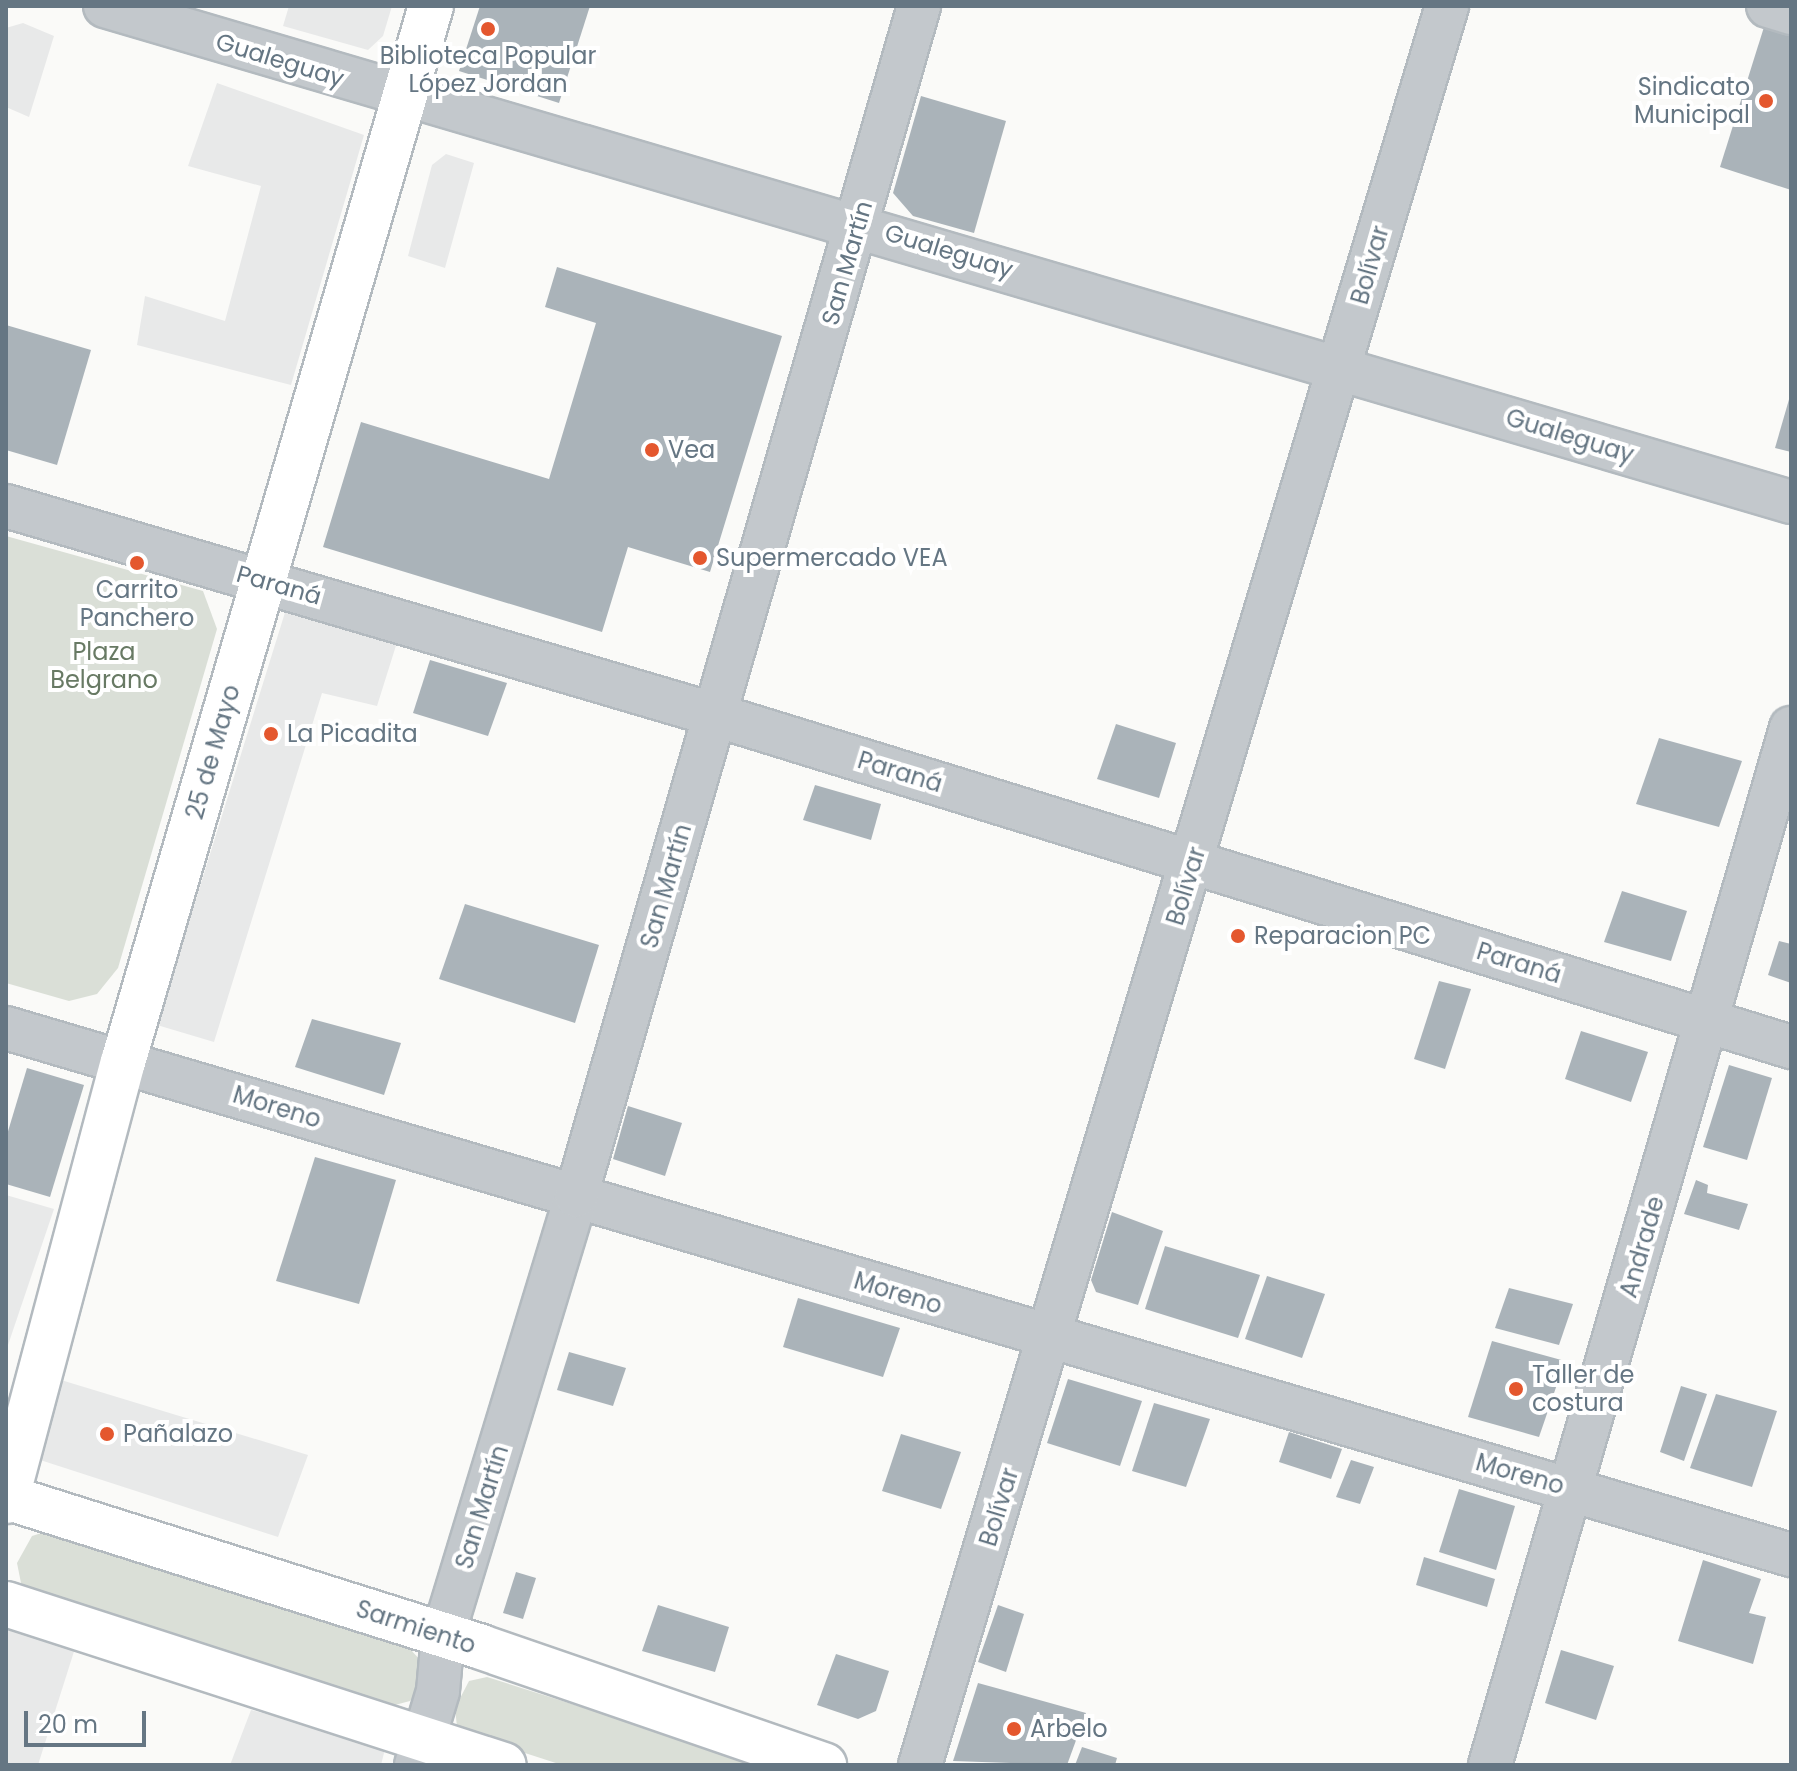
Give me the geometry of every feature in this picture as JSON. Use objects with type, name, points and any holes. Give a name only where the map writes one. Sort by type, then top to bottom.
[{"type":"street","name":"Gualeguay","points":[[105,6],[406,98],[858,224],[1791,502]]},
{"type":"street","name":"25 de Mayo","points":[[6,1498],[123,1062],[431,6]]},
{"type":"street","name":"San Martín","points":[[420,1752],[438,1691],[443,1635],[576,1196],[919,6]]},
{"type":"street","name":"Bolívar","points":[[920,1765],[1193,863],[1447,6]]},
{"type":"street","points":[[1768,6],[1791,13]]},
{"type":"street","name":"Paraná","points":[[6,506],[715,715],[1791,1047]]},
{"type":"street","name":"Andrade","points":[[1490,1765],[1791,728]]},
{"type":"street","name":"Moreno","points":[[6,1028],[1791,1555]]},
{"type":"street","name":"Sarmiento","points":[[6,1498],[443,1635],[824,1765]]},
{"type":"street","points":[[6,1604],[420,1752],[504,1765]]},
{"type":"shaded area","points":[[289,6],[392,6],[383,36],[368,50],[283,26]]},
{"type":"shaded area","points":[[23,23],[54,36],[29,117],[6,107],[6,28]]},
{"type":"shaded area","points":[[217,83],[364,135],[291,385],[137,345],[145,296],[225,321],[261,186],[188,166]]},
{"type":"shaded area","points":[[446,154],[474,163],[445,268],[408,256],[432,165]]},
{"type":"shaded area","points":[[287,606],[399,636],[377,706],[322,693],[214,1042],[157,1025]]},
{"type":"shaded area","points":[[6,1195],[54,1209],[6,1351]]},
{"type":"shaded area","points":[[61,1380],[308,1455],[278,1537],[34,1458]]},
{"type":"shaded area","points":[[11,1621],[77,1642],[38,1765],[6,1765],[6,1639]]},
{"type":"shaded area","points":[[251,1710],[386,1745],[381,1765],[230,1765]]},
{"type":"green space","name":"Plaza Belgrano","points":[[6,536],[203,591],[217,629],[118,968],[97,994],[69,1001],[6,983]]},
{"type":"green space","points":[[51,1530],[410,1649],[423,1663],[419,1692],[410,1701],[391,1706],[32,1591],[21,1583],[17,1563],[32,1536]]},
{"type":"green space","points":[[487,1677],[764,1765],[562,1765],[466,1734],[457,1727],[455,1708],[469,1681]]},
{"type":"building","points":[[480,6],[590,6],[559,103],[459,71]]},
{"type":"building","name":"Sindicato Municipal","points":[[1764,27],[1791,36],[1791,190],[1720,167]]},
{"type":"building","points":[[921,96],[1006,121],[974,233],[913,216],[893,193]]},
{"type":"building","name":"Vea","points":[[557,267],[782,336],[710,572],[628,547],[602,632],[323,547],[361,422],[549,479],[596,323],[545,307]]},
{"type":"building","points":[[6,325],[91,350],[57,465],[6,450]]},
{"type":"building","points":[[1791,396],[1791,452],[1775,448]]},
{"type":"building","points":[[430,660],[507,683],[488,736],[413,713]]},
{"type":"building","points":[[1116,724],[1176,743],[1159,798],[1097,779]]},
{"type":"building","points":[[1659,738],[1742,761],[1719,827],[1636,804]]},
{"type":"building","points":[[815,785],[881,804],[871,840],[803,820]]},
{"type":"building","points":[[1622,891],[1687,911],[1671,961],[1604,942]]},
{"type":"building","points":[[465,904],[599,945],[575,1023],[439,979]]},
{"type":"building","points":[[1779,941],[1791,944],[1791,983],[1768,975]]},
{"type":"building","points":[[1439,981],[1471,989],[1445,1069],[1414,1059]]},
{"type":"building","points":[[312,1019],[401,1043],[384,1095],[295,1067]]},
{"type":"building","points":[[1581,1031],[1648,1052],[1631,1102],[1565,1079]]},
{"type":"building","points":[[1729,1065],[1772,1078],[1747,1160],[1703,1147]]},
{"type":"building","points":[[27,1068],[84,1085],[50,1197],[6,1184],[6,1138]]},
{"type":"building","points":[[628,1106],[682,1123],[665,1176],[613,1159]]},
{"type":"building","points":[[315,1157],[396,1180],[359,1304],[276,1281]]},
{"type":"building","points":[[1696,1180],[1708,1185],[1707,1193],[1748,1204],[1739,1230],[1684,1214]]},
{"type":"building","points":[[1112,1212],[1163,1231],[1138,1305],[1096,1292],[1091,1280]]},
{"type":"building","points":[[1165,1246],[1260,1275],[1238,1338],[1145,1309]]},
{"type":"building","points":[[1267,1276],[1325,1294],[1302,1358],[1245,1339]]},
{"type":"building","points":[[1509,1288],[1573,1304],[1559,1345],[1495,1328]]},
{"type":"building","points":[[798,1298],[900,1328],[883,1377],[783,1347]]},
{"type":"building","name":"Taller de costura","points":[[1492,1341],[1565,1361],[1539,1437],[1468,1417]]},
{"type":"building","points":[[569,1352],[626,1368],[613,1406],[557,1390]]},
{"type":"building","points":[[1068,1379],[1142,1401],[1120,1466],[1047,1443]]},
{"type":"building","points":[[1681,1386],[1707,1394],[1684,1461],[1660,1452]]},
{"type":"building","points":[[1716,1394],[1777,1411],[1752,1487],[1690,1468]]},
{"type":"building","points":[[1154,1403],[1210,1419],[1186,1487],[1132,1471]]},
{"type":"building","points":[[1289,1432],[1342,1449],[1331,1479],[1279,1462]]},
{"type":"building","points":[[901,1434],[961,1452],[941,1509],[882,1491]]},
{"type":"building","points":[[1351,1460],[1374,1467],[1360,1504],[1336,1497]]},
{"type":"building","points":[[1459,1489],[1515,1506],[1496,1570],[1439,1552]]},
{"type":"building","points":[[1424,1557],[1495,1579],[1487,1607],[1416,1585]]},
{"type":"building","points":[[1703,1560],[1761,1579],[1749,1613],[1766,1617],[1753,1664],[1678,1641]]},
{"type":"building","points":[[516,1572],[536,1578],[523,1619],[503,1613]]},
{"type":"building","points":[[658,1605],[729,1627],[715,1672],[642,1651]]},
{"type":"building","points":[[998,1605],[1024,1614],[1006,1672],[978,1662]]},
{"type":"building","points":[[1561,1650],[1614,1666],[1596,1720],[1545,1703]]},
{"type":"building","points":[[836,1654],[889,1671],[876,1711],[858,1719],[817,1705]]},
{"type":"building","points":[[978,1683],[1086,1713],[1067,1765],[953,1761]]},
{"type":"building","points":[[1082,1747],[1117,1758],[1115,1765],[1075,1765]]},
{"type":"place","name":"Biblioteca Popular López Jordan","points":[[488,29]]},
{"type":"place","name":"Sindicato Municipal","points":[[1766,101]]},
{"type":"place","name":"Vea","points":[[652,450]]},
{"type":"place","name":"Supermercado VEA","points":[[700,558]]},
{"type":"place","name":"Carrito Panchero","points":[[137,563]]},
{"type":"place","name":"La Picadita","points":[[271,734]]},
{"type":"place","name":"Reparacion PC","points":[[1238,936]]},
{"type":"place","name":"Taller de costura","points":[[1516,1389]]},
{"type":"place","name":"Pañalazo","points":[[107,1434]]},
{"type":"place","name":"Arbelo","points":[[1014,1729]]}]
